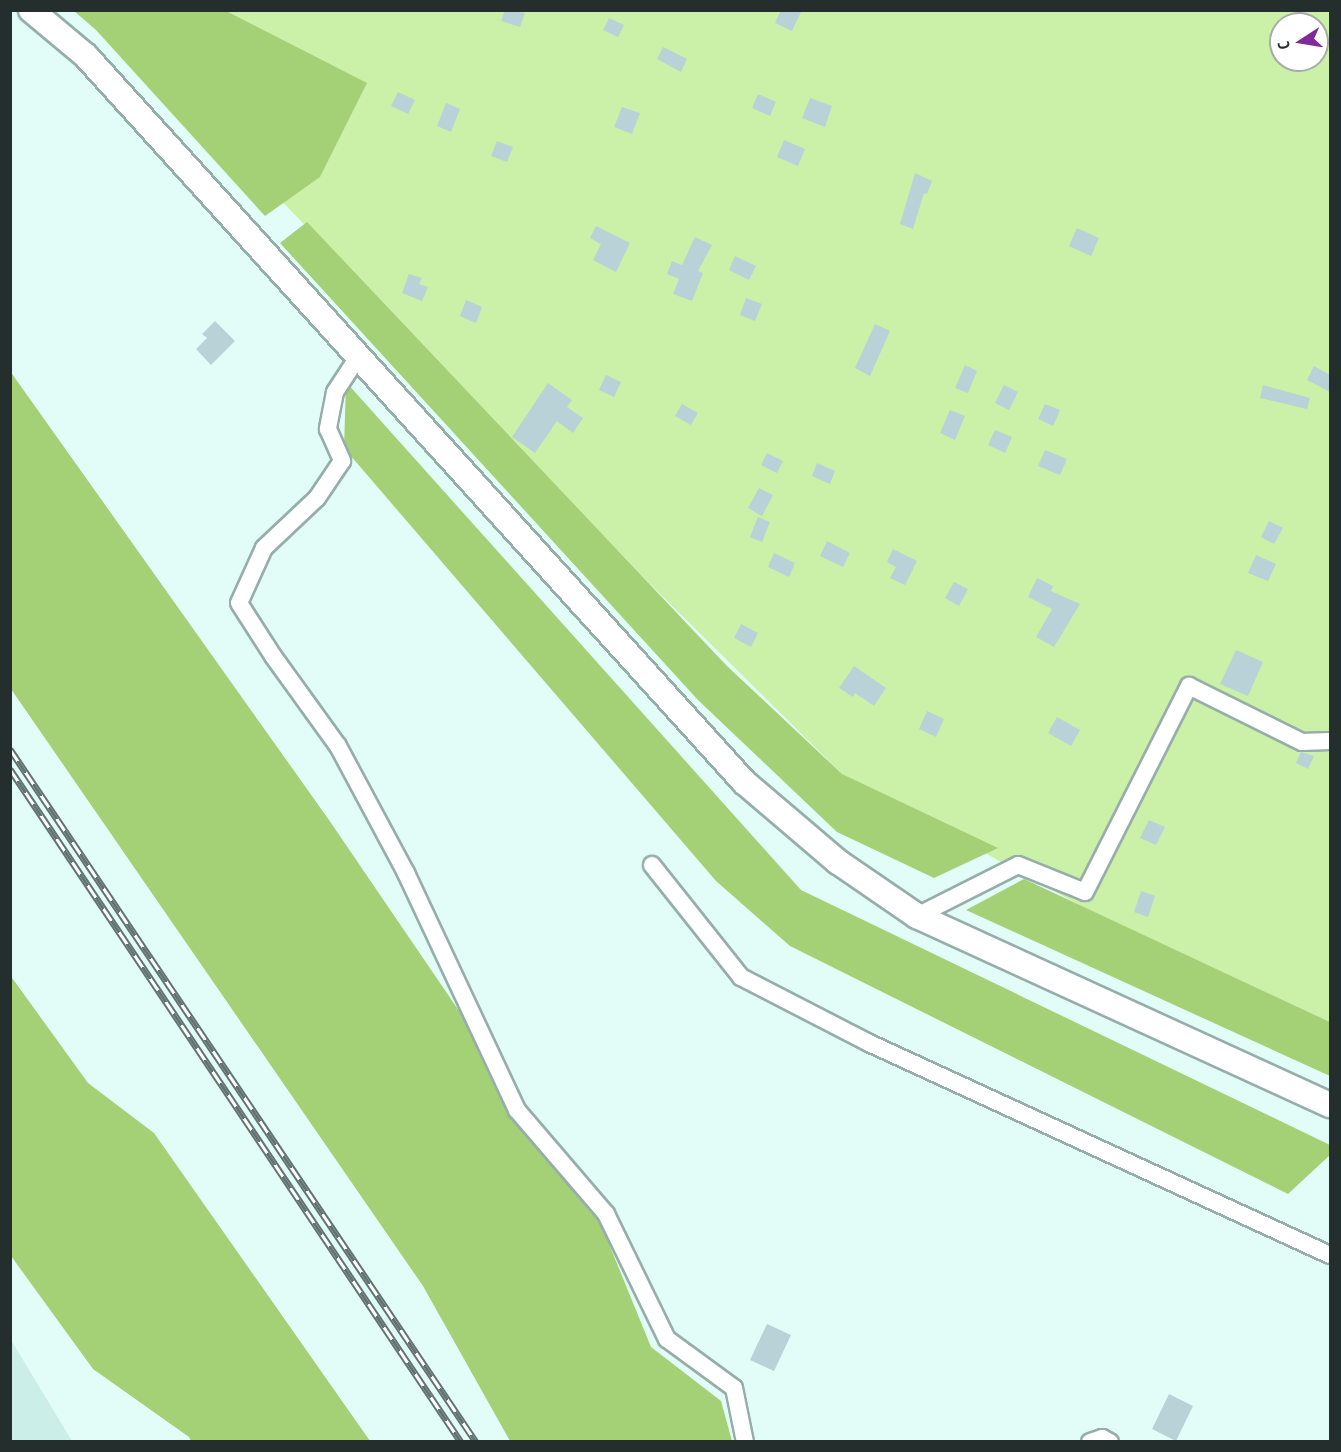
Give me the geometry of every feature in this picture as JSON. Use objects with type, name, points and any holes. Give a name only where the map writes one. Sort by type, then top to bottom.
[{"type":"main road","points":[[32,10],[86,56],[744,783],[838,862],[917,916],[1330,1105]]},
{"type":"street","points":[[358,357],[335,392],[328,429],[342,461],[317,498],[264,548],[239,603],[338,747],[406,873],[517,1110],[606,1214],[667,1339],[734,1388],[745,1442]]},
{"type":"street","points":[[917,916],[1018,865],[1085,892],[1189,686],[1302,742],[1330,741]]},
{"type":"street","points":[[652,865],[741,977],[869,1043],[1330,1255]]},
{"type":"street","points":[[1090,1442],[1102,1438],[1110,1442]]},
{"type":"shaded area","points":[[11,1340],[72,1441],[11,1441]]},
{"type":"green space","points":[[74,11],[226,11],[367,83],[320,177],[265,216],[96,30]]},
{"type":"green space","points":[[99,11],[1330,11],[1330,1022],[1081,906],[842,774],[646,580]]},
{"type":"green space","points":[[307,222],[727,666],[842,774],[998,848],[934,878],[837,832],[698,700],[280,243]]},
{"type":"green space","points":[[10,371],[329,820],[596,1212],[651,1347],[721,1401],[732,1441],[510,1441],[423,1286],[11,689]]},
{"type":"green space","points":[[346,382],[801,890],[1330,1145],[1330,1155],[1288,1194],[790,946],[716,881],[344,448]]},
{"type":"green space","points":[[1024,879],[1330,1022],[1330,1076],[966,910]]},
{"type":"green space","points":[[10,975],[88,1083],[154,1133],[370,1441],[191,1441],[189,1437],[93,1369],[11,1256]]},
{"type":"building","points":[[505,10],[525,13],[520,27],[501,21]]},
{"type":"building","points":[[781,10],[802,10],[792,31],[775,23]]},
{"type":"building","points":[[609,18],[624,25],[618,37],[603,30]]},
{"type":"building","points":[[663,47],[687,59],[681,72],[657,59]]},
{"type":"building","points":[[398,92],[415,100],[408,114],[391,106]]},
{"type":"building","points":[[758,94],[776,102],[770,116],[752,108]]},
{"type":"building","points":[[810,98],[832,106],[825,127],[802,118]]},
{"type":"building","points":[[446,103],[460,109],[451,132],[437,126]]},
{"type":"building","points":[[622,107],[640,113],[632,134],[614,127]]},
{"type":"building","points":[[784,140],[805,149],[798,166],[777,157]]},
{"type":"building","points":[[497,141],[513,147],[507,162],[491,156]]},
{"type":"building","points":[[915,173],[932,181],[927,194],[924,193],[913,229],[900,224]]},
{"type":"building","points":[[596,226],[630,243],[616,272],[593,260],[601,244],[590,238]]},
{"type":"building","points":[[1077,228],[1099,238],[1091,256],[1069,246]]},
{"type":"building","points":[[695,237],[712,245],[698,271],[703,273],[692,301],[673,294],[679,279],[667,274],[672,261],[682,265]]},
{"type":"building","points":[[735,256],[756,266],[749,280],[729,270]]},
{"type":"building","points":[[409,274],[422,278],[419,284],[428,287],[422,301],[402,293]]},
{"type":"building","points":[[746,298],[762,304],[755,321],[740,315]]},
{"type":"building","points":[[466,300],[482,307],[476,323],[460,316]]},
{"type":"building","points":[[215,321],[235,341],[211,365],[196,349],[207,338],[202,334]]},
{"type":"building","points":[[875,324],[890,331],[870,376],[855,368]]},
{"type":"building","points":[[965,365],[977,371],[968,393],[955,388]]},
{"type":"building","points":[[1314,366],[1330,375],[1330,392],[1307,380]]},
{"type":"building","points":[[606,375],[621,382],[614,397],[599,390]]},
{"type":"building","points":[[548,383],[572,400],[567,407],[583,418],[573,433],[557,421],[535,453],[512,437]]},
{"type":"building","points":[[1004,385],[1018,392],[1009,410],[995,403]]},
{"type":"building","points":[[1263,385],[1310,398],[1307,409],[1260,398]]},
{"type":"building","points":[[682,404],[698,413],[691,425],[675,416]]},
{"type":"building","points":[[1045,404],[1060,410],[1053,426],[1038,419]]},
{"type":"building","points":[[950,410],[965,416],[955,440],[940,433]]},
{"type":"building","points":[[995,430],[1012,437],[1005,453],[988,445]]},
{"type":"building","points":[[1045,450],[1067,459],[1060,475],[1038,466]]},
{"type":"building","points":[[767,453],[783,461],[777,473],[761,465]]},
{"type":"building","points":[[817,463],[835,471],[830,484],[812,476]]},
{"type":"building","points":[[759,488],[773,495],[762,516],[748,508]]},
{"type":"building","points":[[758,517],[770,522],[762,542],[750,537]]},
{"type":"building","points":[[1269,521],[1283,528],[1274,544],[1261,537]]},
{"type":"building","points":[[827,541],[850,553],[843,567],[820,556]]},
{"type":"building","points":[[893,549],[917,561],[905,585],[890,578],[896,567],[887,562]]},
{"type":"building","points":[[774,553],[795,563],[789,577],[768,567]]},
{"type":"building","points":[[1256,555],[1276,564],[1268,581],[1248,573]]},
{"type":"building","points":[[1037,578],[1053,586],[1051,591],[1080,604],[1054,647],[1036,637],[1052,609],[1028,597]]},
{"type":"building","points":[[954,582],[968,589],[959,606],[945,598]]},
{"type":"building","points":[[741,624],[758,633],[751,647],[734,638]]},
{"type":"building","points":[[1236,650],[1263,662],[1248,696],[1220,684]]},
{"type":"building","points":[[854,666],[886,688],[874,706],[855,693],[853,697],[839,688]]},
{"type":"building","points":[[927,711],[944,719],[936,737],[919,729]]},
{"type":"building","points":[[1057,717],[1080,730],[1071,746],[1048,733]]},
{"type":"building","points":[[1301,752],[1314,756],[1308,769],[1296,763]]},
{"type":"building","points":[[1149,820],[1165,827],[1156,845],[1140,838]]},
{"type":"building","points":[[1141,891],[1155,896],[1148,917],[1134,912]]},
{"type":"building","points":[[767,1324],[791,1335],[774,1371],[750,1360]]},
{"type":"building","points":[[1169,1394],[1193,1406],[1176,1441],[1152,1429]]},
{"type":"railway","points":[[10,749],[476,1442]]},
{"type":"railway","points":[[10,769],[461,1442]]}]
